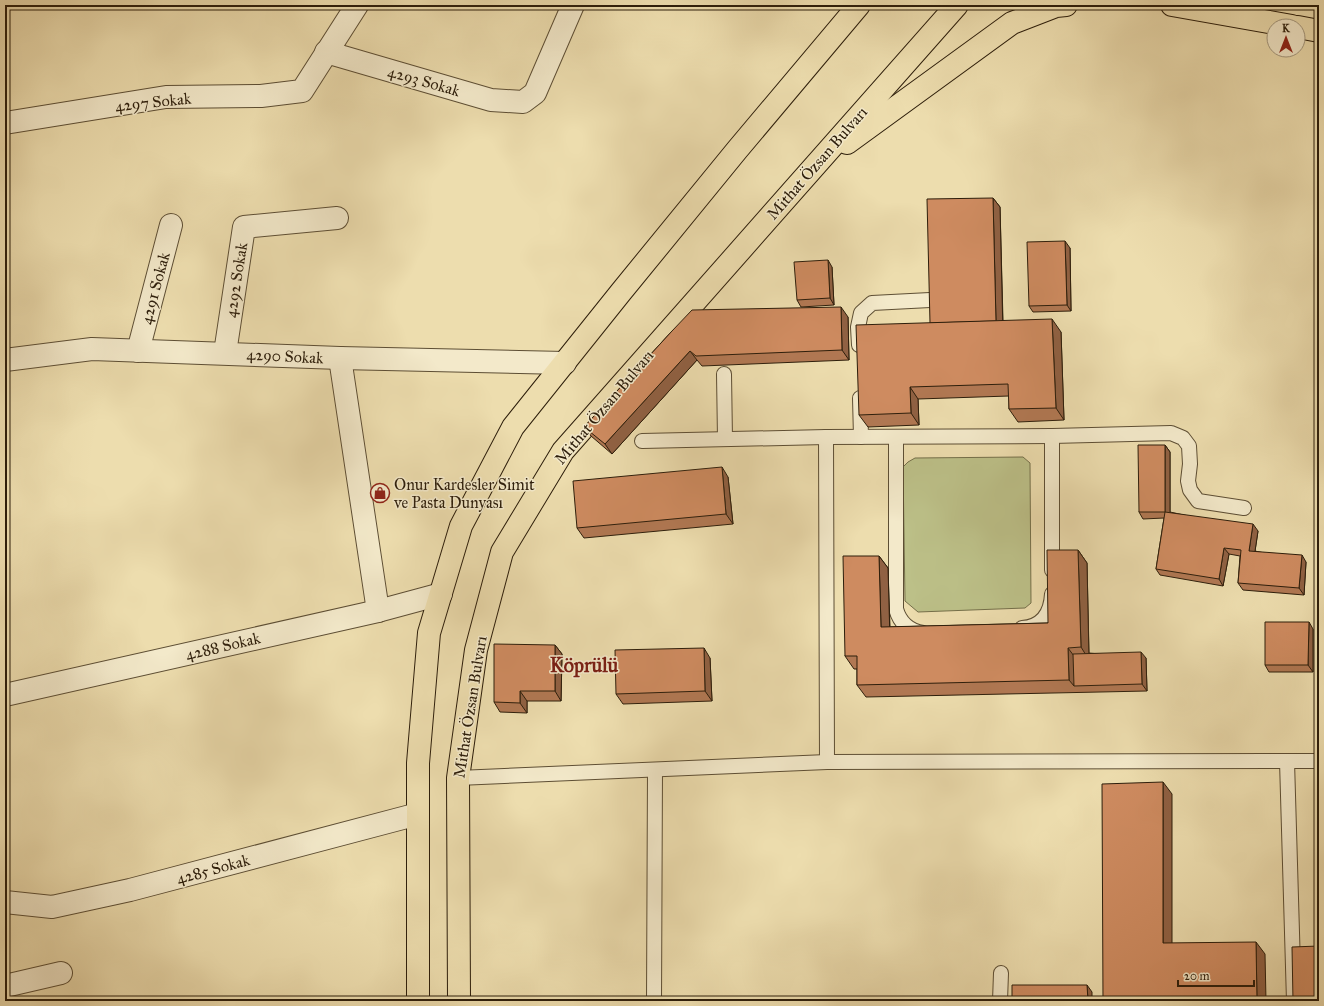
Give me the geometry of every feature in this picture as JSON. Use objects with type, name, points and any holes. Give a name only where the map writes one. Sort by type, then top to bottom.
[{"type":"main road","points":[[418,1001],[418,763],[429,633],[461,526],[513,428],[722,168],[859,5]]},
{"type":"main road","name":"Mithat Özsan Bulvarı","points":[[459,1001],[458,778],[476,650],[502,552],[563,451],[957,5]]},
{"type":"main road","points":[[814,167],[1012,22],[1056,6],[1066,5]]},
{"type":"main road","points":[[1172,5],[1266,21]]},
{"type":"main road","points":[[1306,29],[1319,31]]},
{"type":"street","points":[[326,52],[357,5]]},
{"type":"street","name":"4293 Sokak","points":[[326,52],[491,100],[523,102],[535,93],[572,5]]},
{"type":"street","name":"4297 Sokak","points":[[5,123],[166,97],[261,96],[302,91],[326,52]]},
{"type":"street","name":"4292 Sokak","points":[[225,353],[244,227],[337,218]]},
{"type":"street","name":"4291 Sokak","points":[[138,351],[171,225]]},
{"type":"street","name":"4290 Sokak","points":[[5,360],[92,349],[340,358],[565,363]]},
{"type":"street","points":[[340,358],[378,611]]},
{"type":"street","name":"4288 Sokak","points":[[5,694],[378,611],[441,594]]},
{"type":"street","name":"4285 Sokak","points":[[5,902],[52,907],[130,890],[418,814]]},
{"type":"street","points":[[5,986],[61,973]]},
{"type":"lane","points":[[859,358],[858,327],[861,314],[872,303],[930,300]]},
{"type":"lane","points":[[724,374],[725,439]]},
{"type":"lane","points":[[860,382],[862,437]]},
{"type":"lane","points":[[642,441],[826,437],[1052,436],[1171,433],[1183,438],[1189,446],[1190,464],[1188,481],[1190,490],[1198,500],[1244,508]]},
{"type":"lane","points":[[1008,629],[1031,628],[1045,618],[1050,608],[1052,597],[1052,436]]},
{"type":"lane","points":[[826,437],[827,762]]},
{"type":"lane","points":[[896,437],[896,610],[902,622],[914,631],[922,633],[938,632]]},
{"type":"lane","points":[[1288,761],[1294,1001]]},
{"type":"lane","points":[[458,778],[827,762],[1319,761]]},
{"type":"lane","points":[[654,1001],[655,770]]},
{"type":"lane","points":[[1000,1001],[1001,973]]},
{"type":"green space","points":[[1023,457],[1030,463],[1031,603],[1025,608],[918,612],[905,601],[903,467],[915,458]]},
{"type":"building","points":[[993,198],[996,321],[930,323],[927,199]]},
{"type":"building","points":[[1065,241],[1067,305],[1029,306],[1027,242]]},
{"type":"building","points":[[828,260],[830,298],[797,300],[794,262]]},
{"type":"building","points":[[841,307],[842,350],[696,356],[690,351],[605,444],[584,427],[692,310]]},
{"type":"building","points":[[1052,319],[1056,408],[1009,409],[1008,384],[910,387],[911,413],[859,415],[856,325]]},
{"type":"building","points":[[1138,445],[1165,445],[1165,512],[1139,512]]},
{"type":"building","points":[[722,467],[726,514],[577,528],[573,481]]},
{"type":"building","points":[[1165,512],[1253,524],[1249,551],[1302,555],[1299,588],[1238,583],[1241,550],[1224,548],[1219,579],[1156,569]]},
{"type":"building","points":[[1047,550],[1078,550],[1081,647],[1068,648],[1069,680],[857,685],[857,656],[845,656],[843,556],[879,556],[881,627],[1048,623]]},
{"type":"building","points":[[1265,622],[1309,622],[1308,665],[1265,665]]},
{"type":"building","points":[[494,644],[555,645],[555,691],[520,691],[520,703],[494,702]]},
{"type":"building","points":[[704,648],[705,691],[616,694],[615,650]]},
{"type":"building","points":[[1141,652],[1142,684],[1074,686],[1073,654]]},
{"type":"building","points":[[1163,782],[1163,943],[1256,942],[1257,1001],[1103,1001],[1102,784]]},
{"type":"building","points":[[1319,946],[1319,1001],[1293,1001],[1292,947]]},
{"type":"building","points":[[1012,985],[1087,985],[1088,1001],[1012,1001]]},
{"type":"place","name":"Onur Kardesler Simit ve Pasta Dunyası","points":[[380,493]]},
{"type":"district","name":"Köprülü","points":[[584,665]]}]
